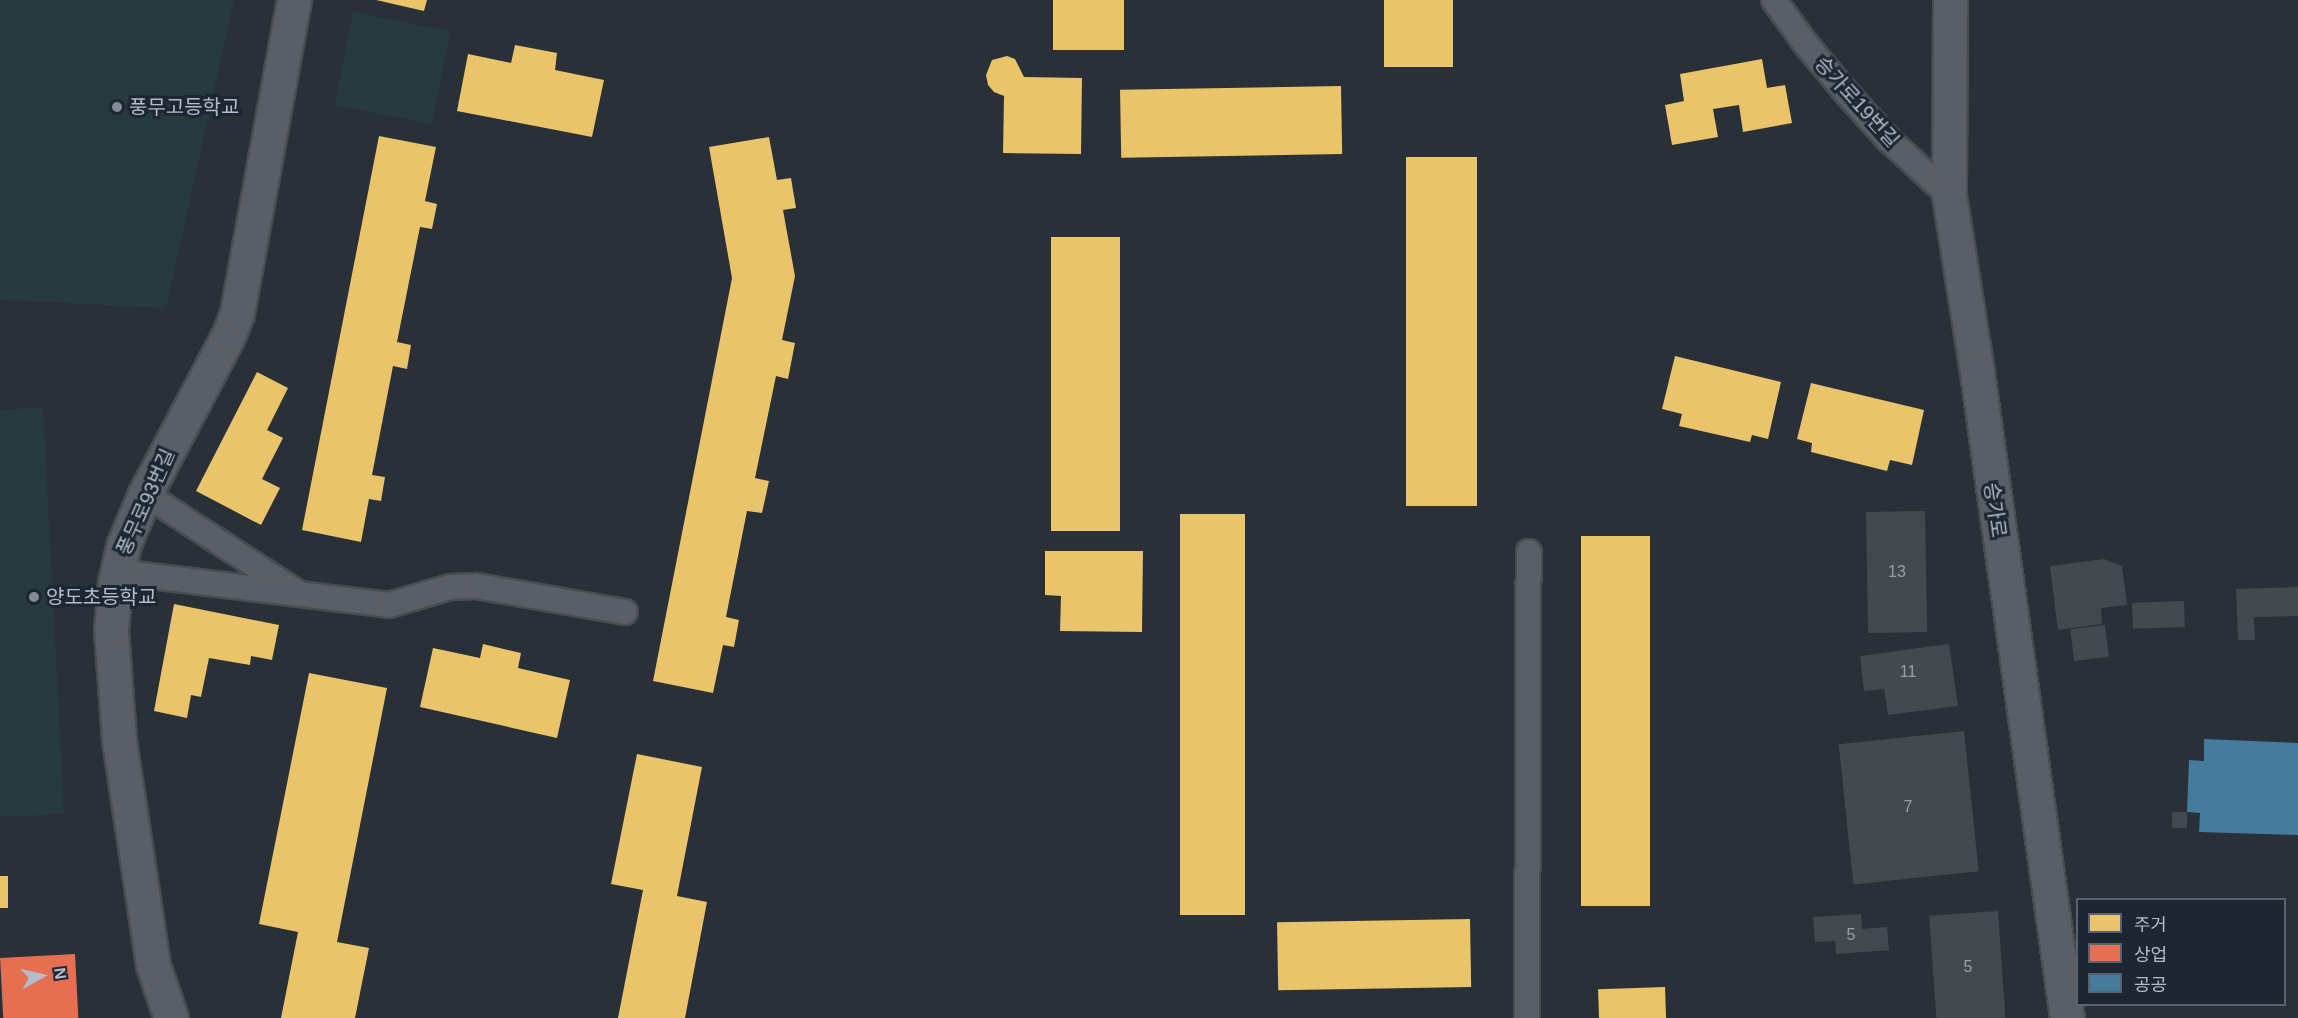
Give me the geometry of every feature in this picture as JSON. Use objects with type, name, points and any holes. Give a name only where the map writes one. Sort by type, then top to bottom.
[{"type":"street","name":"풍무로93번길","points":[[171,1018],[153,965],[119,739],[111,628],[117,572],[124,544],[145,494],[230,334],[237,313],[294,0]]},
{"type":"street","name":"승가로","points":[[1950,0],[1948,195],[1977,372],[2067,1018]]},
{"type":"lane","name":"승가로19번길","points":[[1774,0],[1805,43],[1844,90],[1888,139],[1948,195]]},
{"type":"lane","points":[[145,494],[299,594]]},
{"type":"lane","points":[[1527,1018],[1529,552]]},
{"type":"lane","points":[[117,572],[389,605],[450,587],[476,586],[625,612]]},
{"type":"green space","name":"풍무고등학교","points":[[0,0],[234,0],[166,308],[0,300]]},
{"type":"green space","points":[[353,12],[450,31],[432,124],[335,105]]},
{"type":"green space","points":[[43,407],[64,814],[0,817],[0,410]]},
{"type":"building: 주거","points":[[376,0],[427,0],[424,11]]},
{"type":"building: 주거","points":[[1053,0],[1124,0],[1124,50],[1053,50]]},
{"type":"building: 주거","points":[[1384,0],[1453,0],[1453,67],[1384,67]]},
{"type":"building: 주거","points":[[515,45],[557,53],[555,70],[604,80],[592,137],[457,111],[468,54],[511,63]]},
{"type":"building: 주거","points":[[1007,56],[1015,59],[1024,77],[1082,78],[1081,154],[1003,153],[1004,96],[994,92],[988,85],[986,75],[992,60]]},
{"type":"building: 주거","points":[[1762,59],[1767,88],[1785,85],[1792,123],[1743,132],[1739,105],[1713,109],[1718,137],[1672,145],[1665,105],[1684,101],[1680,74]]},
{"type":"building: 주거","points":[[1341,86],[1342,154],[1121,158],[1120,90]]},
{"type":"building: 주거","points":[[379,136],[436,147],[425,201],[437,204],[432,229],[420,227],[397,342],[411,345],[407,369],[393,366],[372,475],[385,477],[381,501],[369,499],[361,542],[302,530]]},
{"type":"building: 주거","points":[[769,137],[777,180],[791,178],[796,208],[783,210],[795,276],[782,340],[795,343],[788,379],[776,376],[755,478],[769,481],[762,513],[747,511],[726,617],[739,620],[734,647],[723,645],[713,693],[653,681],[732,278],[709,147]]},
{"type":"building: 주거","points":[[1406,157],[1477,157],[1477,506],[1406,506]]},
{"type":"building: 주거","points":[[1051,237],[1120,237],[1120,531],[1051,531]]},
{"type":"building: 주거","points":[[1675,356],[1781,382],[1768,439],[1752,435],[1750,442],[1679,426],[1682,414],[1662,409]]},
{"type":"building: 주거","points":[[257,372],[288,388],[267,430],[283,438],[262,479],[280,488],[261,525],[196,491]]},
{"type":"building: 주거","points":[[1811,383],[1924,410],[1912,465],[1890,460],[1887,471],[1811,452],[1812,443],[1797,439]]},
{"type":"building: 주거","points":[[1180,514],[1245,514],[1245,915],[1180,915]]},
{"type":"building: 주거","points":[[1581,536],[1650,536],[1650,906],[1581,906]]},
{"type":"building: 주거","points":[[1045,551],[1143,551],[1142,632],[1060,631],[1061,596],[1045,595]]},
{"type":"building: 주거","points":[[174,604],[279,625],[272,660],[251,656],[250,665],[209,658],[201,697],[191,695],[187,718],[154,711]]},
{"type":"building: 주거","points":[[483,644],[521,653],[518,668],[570,680],[557,738],[420,707],[433,648],[480,658]]},
{"type":"building: 주거","points":[[309,673],[387,688],[337,942],[369,948],[355,1018],[281,1018],[298,932],[259,924]]},
{"type":"building: 주거","points":[[637,754],[702,767],[677,896],[707,902],[685,1018],[618,1018],[643,890],[611,884]]},
{"type":"building: 주거","points":[[0,876],[8,876],[8,908],[0,908]]},
{"type":"building: 주거","points":[[1470,919],[1471,987],[1278,990],[1277,922]]},
{"type":"building: 주거","points":[[1665,987],[1666,1018],[1599,1018],[1598,989]]},
{"type":"building: 상업","points":[[75,954],[78,1018],[3,1018],[0,958]]},
{"type":"building: 공공","points":[[2204,739],[2298,743],[2298,835],[2199,832],[2200,813],[2187,812],[2189,760],[2204,761]]},
{"type":"building: 기타","points":[[1925,511],[1927,632],[1868,633],[1866,512]]},
{"type":"building: 기타","points":[[2104,559],[2122,566],[2127,605],[2101,608],[2102,624],[2058,630],[2050,566]]},
{"type":"building: 기타","points":[[2298,587],[2298,616],[2254,617],[2255,640],[2238,640],[2236,589]]},
{"type":"building: 기타","points":[[2184,601],[2185,627],[2133,629],[2132,603]]},
{"type":"building: 기타","points":[[2105,625],[2109,657],[2074,661],[2070,629]]},
{"type":"building: 기타","points":[[1949,644],[1958,706],[1888,715],[1884,689],[1864,691],[1860,656]]},
{"type":"building: 기타","points":[[1964,731],[1979,871],[1853,884],[1839,744]]},
{"type":"building: 기타","points":[[2172,812],[2187,812],[2187,828],[2172,828]]},
{"type":"building: 기타","points":[[1998,911],[2005,1018],[1936,1018],[1929,916]]},
{"type":"building: 기타","points":[[1861,914],[1862,929],[1887,927],[1889,950],[1836,954],[1835,941],[1815,942],[1813,917]]},
{"type":"place","name":"풍무고등학교","points":[[117,107]]},
{"type":"place","name":"양도초등학교","points":[[34,597]]}]
